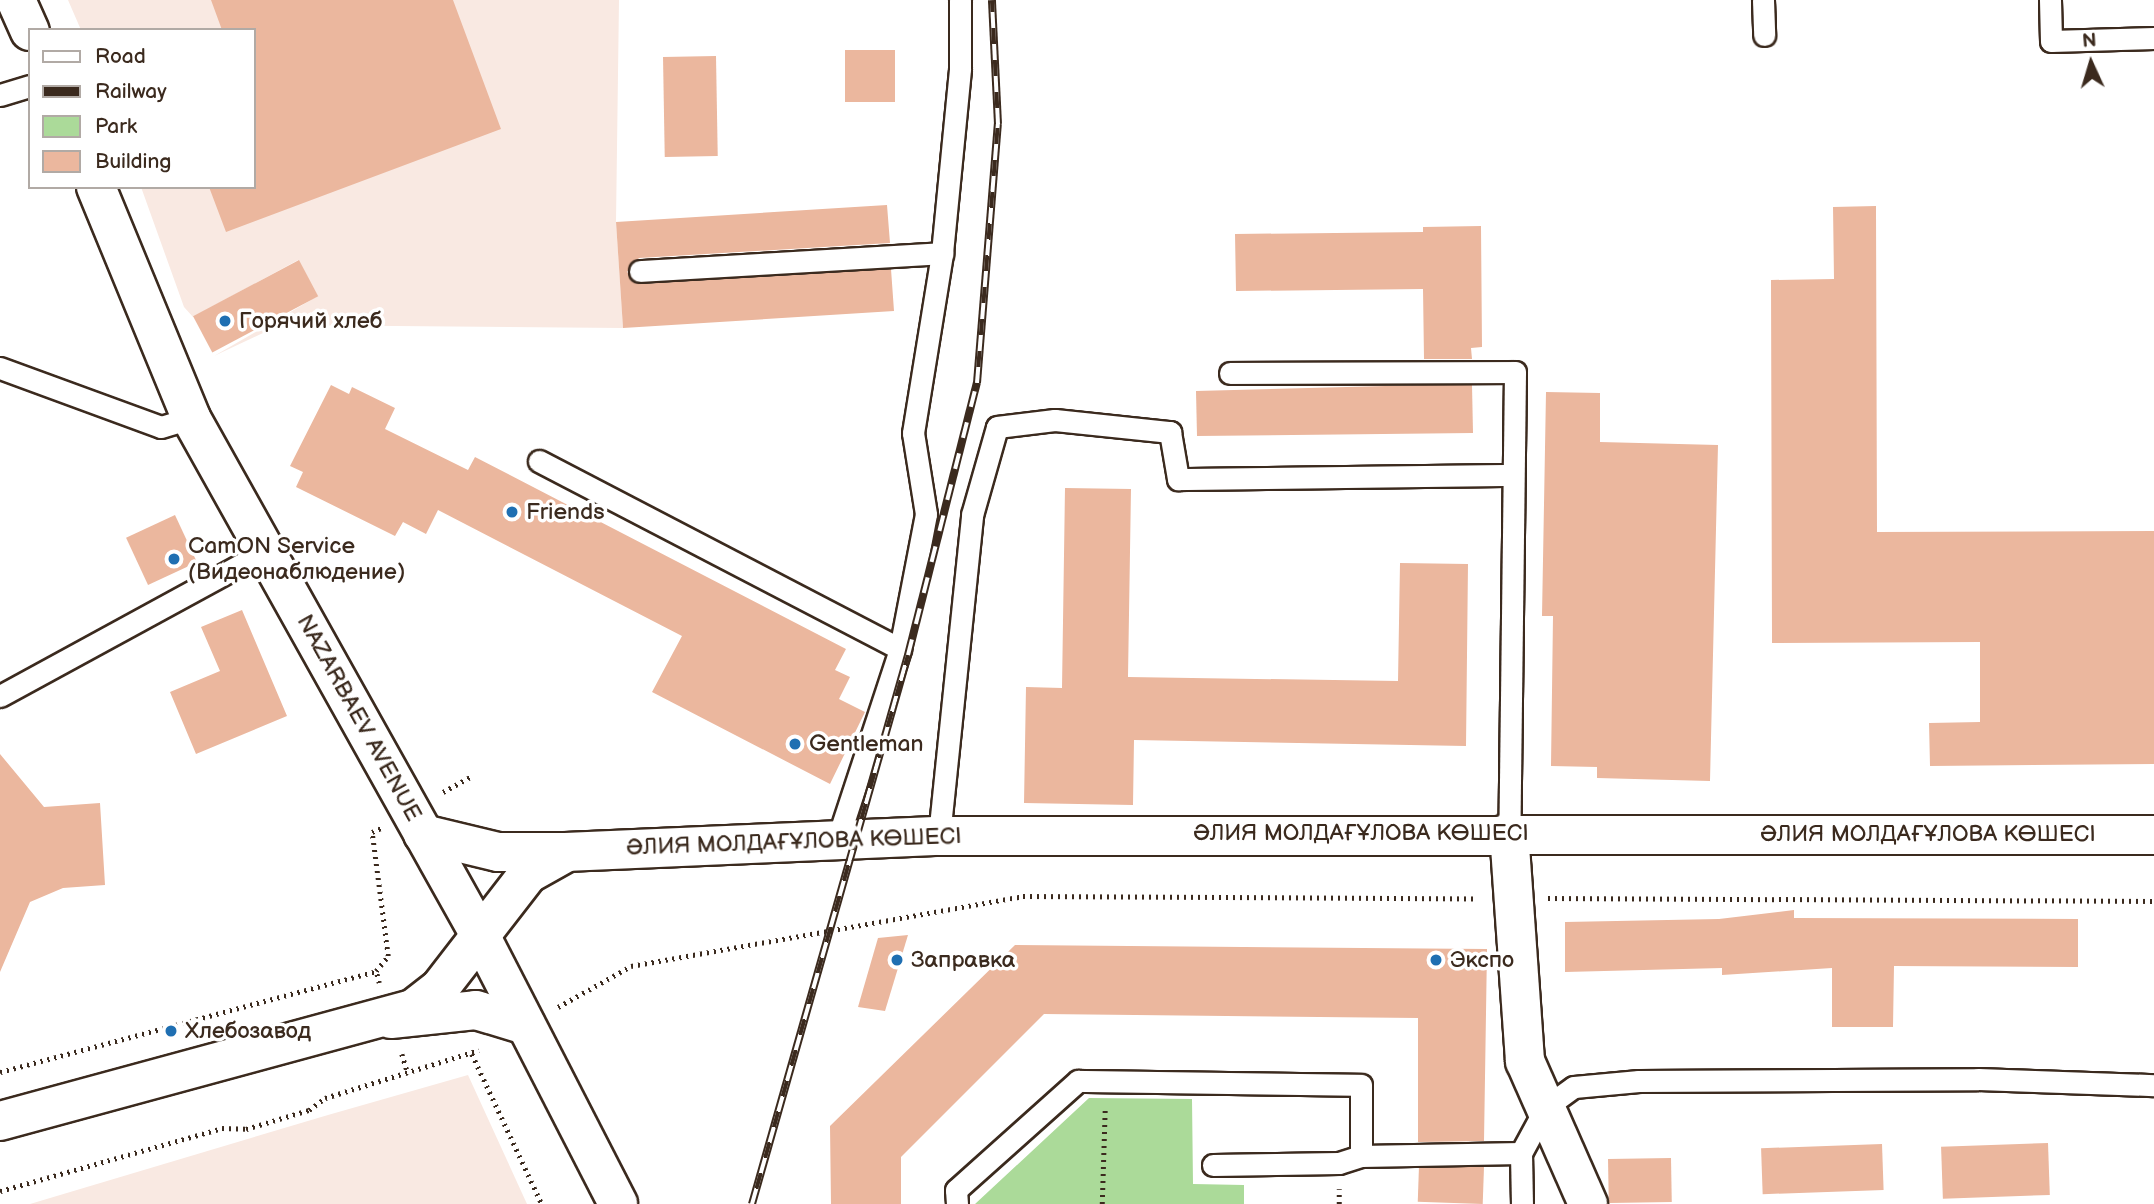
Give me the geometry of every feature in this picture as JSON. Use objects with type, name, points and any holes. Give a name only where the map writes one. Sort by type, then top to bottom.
[{"type":"main road","points":[[16,0],[29,28]]},
{"type":"main road","name":"NAZARBAEV AVENUE","points":[[97,189],[191,418],[480,935],[618,1204]]},
{"type":"main road","name":"ӘЛИЯ МОЛДАҒҰЛОВА КӨШЕСІ","points":[[417,822],[498,852],[568,852],[838,838],[939,836],[1508,832],[2154,835]]},
{"type":"main road","points":[[1508,832],[1525,1060],[1588,1204]]},
{"type":"main road","points":[[391,1019],[429,999],[528,874],[568,852]]},
{"type":"main road","points":[[0,1121],[391,1019],[476,1010],[527,1025]]},
{"type":"lane","points":[[838,838],[900,649],[926,514],[913,433],[942,253],[960,68],[960,0]]},
{"type":"lane","points":[[1763,0],[1764,35]]},
{"type":"lane","points":[[2050,0],[2051,41],[2154,38]]},
{"type":"lane","points":[[0,95],[28,87]]},
{"type":"lane","points":[[640,271],[942,253]]},
{"type":"lane","points":[[0,368],[162,428],[191,418]]},
{"type":"lane","points":[[1230,373],[1515,372],[1508,832]]},
{"type":"lane","points":[[939,836],[972,515],[997,427],[1055,420],[1170,432],[1178,478],[1513,475]]},
{"type":"lane","points":[[539,461],[900,649]]},
{"type":"lane","points":[[0,696],[266,551]]},
{"type":"lane","points":[[1521,1204],[1521,1153],[1546,1107],[1574,1087],[1639,1081],[1978,1079],[2154,1085]]},
{"type":"lane","points":[[957,1204],[956,1189],[1078,1081],[1361,1085],[1361,1156]]},
{"type":"lane","points":[[1213,1165],[1339,1163],[1361,1156],[1521,1153]]},
{"type":"path","points":[[0,1073],[376,971],[388,956],[372,832],[417,822],[470,778]]},
{"type":"path","points":[[0,1191],[222,1128],[246,1129],[310,1110],[325,1098],[472,1054],[631,966],[1023,895],[2154,901]]},
{"type":"path","points":[[376,971],[408,1073]]},
{"type":"path","points":[[472,1054],[542,1204]]},
{"type":"path","points":[[1102,1204],[1106,1082]]},
{"type":"shaded area","points":[[68,0],[619,0],[616,222],[623,328],[280,325],[214,356],[318,296],[298,260],[193,317],[184,307],[142,189],[256,189],[256,28],[80,28]]},
{"type":"shaded area","points":[[468,1075],[527,1204],[30,1204],[328,1115]]},
{"type":"green space","points":[[1089,1098],[1192,1099],[1193,1184],[1244,1185],[1244,1204],[975,1204]]},
{"type":"building","points":[[211,0],[453,0],[501,129],[226,232],[210,189],[256,189],[256,28],[221,28]]},
{"type":"building","points":[[845,50],[895,50],[895,102],[845,102]]},
{"type":"building","points":[[716,56],[718,156],[665,157],[663,57]]},
{"type":"building","points":[[887,205],[890,243],[639,258],[627,272],[641,284],[891,269],[894,311],[623,328],[616,222]]},
{"type":"building","points":[[1876,206],[1877,532],[2154,531],[2154,764],[1930,766],[1929,723],[1980,722],[1980,642],[1772,643],[1771,280],[1834,279],[1833,207]]},
{"type":"building","points":[[1481,226],[1482,347],[1471,348],[1472,359],[1424,359],[1423,289],[1236,291],[1235,234],[1423,232],[1423,227]]},
{"type":"building","points":[[299,260],[318,296],[212,353],[193,316]]},
{"type":"building","points":[[331,385],[349,394],[352,387],[395,408],[385,429],[468,470],[475,457],[846,649],[835,670],[850,677],[839,699],[865,712],[830,784],[652,692],[682,636],[438,510],[426,534],[403,522],[395,536],[296,487],[303,472],[290,466]]},
{"type":"building","points":[[1472,385],[1473,433],[1197,436],[1196,391]]},
{"type":"building","points":[[1546,392],[1600,393],[1600,442],[1718,445],[1710,781],[1597,778],[1597,767],[1551,766],[1553,616],[1542,616]]},
{"type":"building","points":[[1065,488],[1131,489],[1128,677],[1398,681],[1400,563],[1468,564],[1466,746],[1134,740],[1133,805],[1024,803],[1026,687],[1062,688]]},
{"type":"building","points":[[175,515],[197,562],[148,585],[126,538]]},
{"type":"building","points":[[242,610],[287,716],[196,754],[170,692],[220,671],[201,627]]},
{"type":"building","points":[[0,754],[44,807],[100,803],[105,885],[63,888],[30,902],[0,972]]},
{"type":"building","points":[[1794,910],[1794,918],[2078,919],[2078,967],[1894,966],[1893,1027],[1832,1027],[1832,968],[1722,975],[1722,968],[1565,972],[1565,922],[1719,919]]},
{"type":"building","points":[[908,935],[885,1011],[858,1007],[878,938]]},
{"type":"building","points":[[1015,945],[1487,949],[1484,1141],[1418,1142],[1418,1018],[1044,1014],[901,1157],[901,1204],[831,1204],[830,1126]]},
{"type":"building","points":[[2048,1143],[2050,1195],[1943,1199],[1941,1147]]},
{"type":"building","points":[[1882,1144],[1884,1190],[1763,1194],[1761,1148]]},
{"type":"building","points":[[1671,1158],[1672,1202],[1609,1203],[1608,1159]]},
{"type":"building","points":[[1419,1165],[1484,1167],[1483,1204],[1418,1202]]},
{"type":"railway","points":[[752,1204],[908,655],[977,383],[998,124],[992,0]]},
{"type":"place","name":"Горячий хлеб","points":[[225,321]]},
{"type":"place","name":"Friends","points":[[512,512]]},
{"type":"place","name":"CamON Service (Видеонаблюдение)","points":[[174,559]]},
{"type":"place","name":"Gentleman","points":[[795,744]]},
{"type":"place","name":"Заправка","points":[[897,960]]},
{"type":"place","name":"Экспо","points":[[1436,960]]},
{"type":"place","name":"Хлебозавод","points":[[171,1031]]}]
